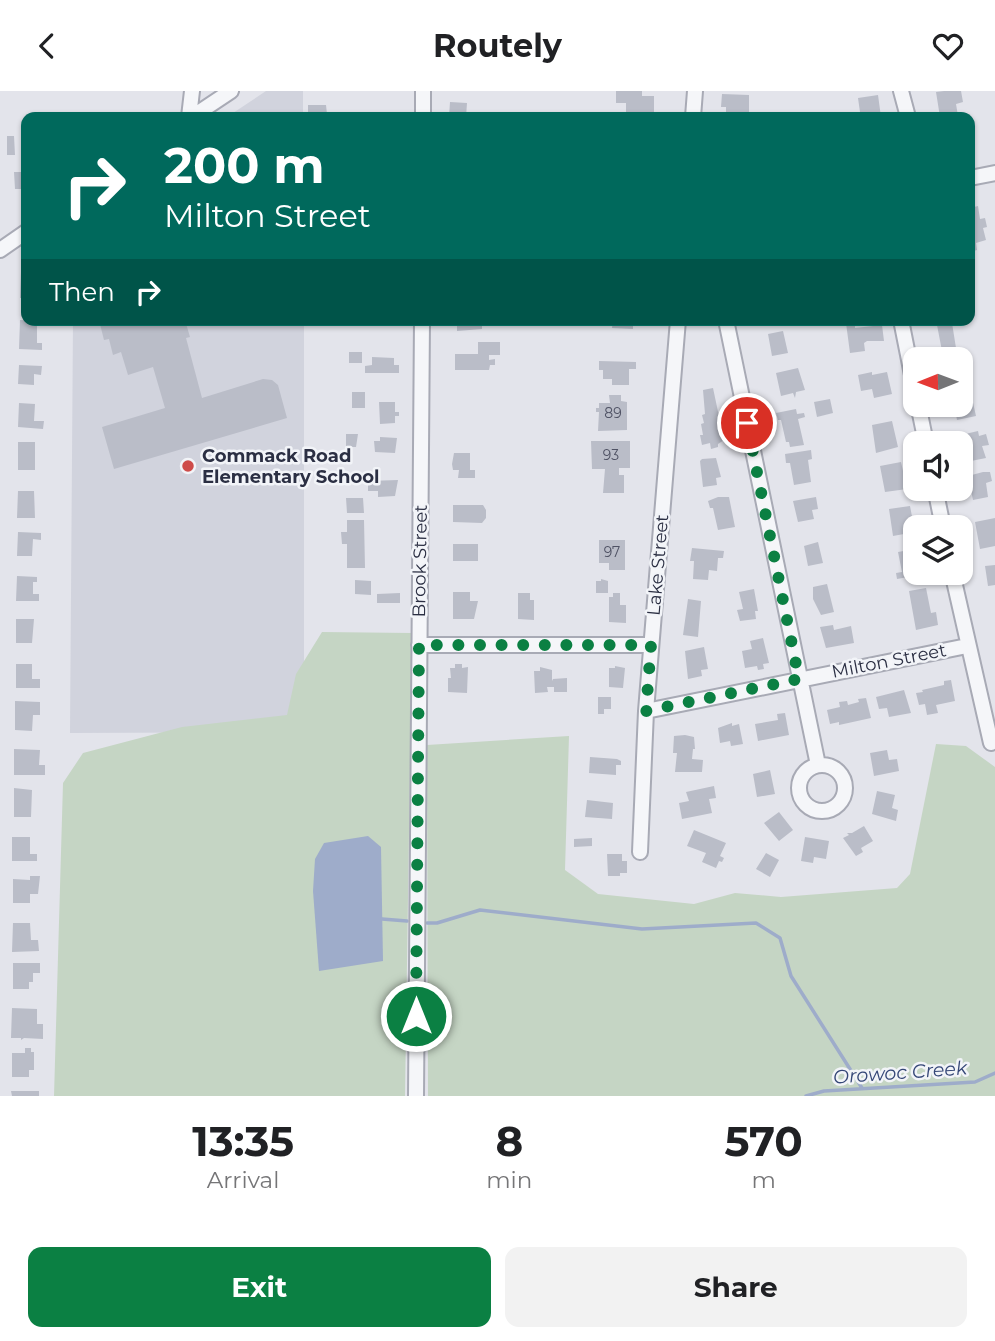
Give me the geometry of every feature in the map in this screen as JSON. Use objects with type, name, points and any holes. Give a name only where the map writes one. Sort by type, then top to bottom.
[{"type":"street","points":[[191,112],[192,91]]},
{"type":"street","points":[[199,112],[231,91]]},
{"type":"street","points":[[423,91],[423,112]]},
{"type":"street","points":[[693,112],[695,91]]},
{"type":"street","points":[[901,91],[907,112]]},
{"type":"street","points":[[975,177],[995,173]]},
{"type":"street","points":[[0,250],[21,235]]},
{"type":"street","name":"Brook Street","points":[[416,1096],[422,326]]},
{"type":"street","name":"Lake Street","points":[[640,852],[646,711],[678,326]]},
{"type":"street","points":[[727,326],[818,765]]},
{"type":"street","points":[[902,326],[906,347]]},
{"type":"street","points":[[955,585],[990,743]]},
{"type":"street","points":[[419,645],[651,645]]},
{"type":"street","name":"Milton Street","points":[[646,711],[967,646]]},
{"type":"shaded area","points":[[266,91],[303,91],[303,112],[234,112]]},
{"type":"shaded area","name":"Commack Road Elementary School","points":[[73,326],[304,326],[304,732],[70,733]]},
{"type":"green space","points":[[322,632],[412,633],[405,1096],[54,1096],[63,783],[83,753],[182,727],[287,715],[296,674]]},
{"type":"green space","points":[[569,736],[565,870],[598,894],[694,904],[735,893],[781,897],[897,888],[910,874],[936,744],[966,746],[995,767],[995,1096],[428,1096],[427,745]]},
{"type":"water","points":[[368,836],[381,847],[383,961],[319,971],[313,891],[315,859],[324,843]]},
{"type":"building","points":[[616,91],[642,91],[642,96],[654,96],[654,112],[626,112],[626,103],[616,103]]},
{"type":"building","points":[[961,91],[963,102],[956,104],[957,112],[939,112],[936,92]]},
{"type":"building","points":[[722,94],[749,95],[749,112],[726,112],[726,107],[721,107]]},
{"type":"building","points":[[878,95],[880,112],[860,112],[858,98]]},
{"type":"building","points":[[450,102],[467,103],[466,112],[449,112]]},
{"type":"building","points":[[308,105],[326,105],[327,112],[308,112]]},
{"type":"building","points":[[7,136],[14,136],[15,155],[7,155]]},
{"type":"building","points":[[14,172],[21,172],[21,189],[15,189]]},
{"type":"building","points":[[978,206],[980,219],[985,218],[987,227],[983,228],[986,240],[976,243],[975,251],[975,207]]},
{"type":"building","points":[[20,320],[21,326],[37,326],[37,343],[42,343],[42,350],[19,349]]},
{"type":"building","points":[[100,326],[187,326],[190,337],[186,338],[202,398],[263,379],[272,380],[278,385],[287,418],[114,469],[102,427],[165,408],[153,367],[128,375],[121,352],[113,355],[109,339],[104,340]]},
{"type":"building","points":[[457,326],[482,326],[482,329],[457,331]]},
{"type":"building","points":[[612,326],[633,326],[633,329]]},
{"type":"building","points":[[846,326],[882,326],[884,341],[867,341],[864,343],[865,351],[850,353]]},
{"type":"building","points":[[937,326],[952,326],[956,347],[941,347]]},
{"type":"building","points":[[783,331],[788,353],[772,356],[768,334]]},
{"type":"building","points":[[478,342],[500,342],[500,355],[489,355],[489,360],[495,359],[495,365],[490,365],[489,370],[455,370],[455,354],[478,354]]},
{"type":"building","points":[[349,352],[362,352],[362,363],[349,363]]},
{"type":"building","points":[[372,357],[394,358],[394,365],[399,365],[399,373],[365,373],[365,366],[372,365]]},
{"type":"building","points":[[599,361],[636,362],[636,369],[629,369],[629,385],[612,385],[612,379],[603,379]]},
{"type":"building","points":[[19,365],[42,366],[41,375],[34,374],[34,385],[18,384]]},
{"type":"building","points":[[798,368],[805,390],[796,392],[795,398],[793,393],[781,396],[776,373]]},
{"type":"building","points":[[872,372],[872,375],[887,372],[892,394],[874,398],[872,389],[861,391],[858,375]]},
{"type":"building","points":[[713,388],[724,440],[718,447],[711,449],[710,443],[702,445],[700,435],[703,435],[701,424],[704,423],[702,415],[705,414],[703,390]]},
{"type":"building","points":[[352,392],[365,392],[365,408],[352,408]]},
{"type":"building","points":[[609,395],[621,395],[621,401],[627,402],[627,430],[598,431],[599,412],[596,412],[596,408],[599,408],[599,403],[610,403]]},
{"type":"building","points":[[830,399],[833,413],[817,417],[814,402]]},
{"type":"building","points":[[379,402],[395,402],[395,412],[399,412],[399,416],[395,416],[395,423],[380,424]]},
{"type":"building","points":[[19,403],[35,404],[34,421],[44,421],[43,429],[18,427]]},
{"type":"building","points":[[796,409],[797,414],[804,413],[805,417],[798,419],[804,445],[790,447],[776,413]]},
{"type":"building","points":[[892,421],[898,447],[876,453],[872,425]]},
{"type":"building","points":[[978,431],[979,436],[986,434],[989,445],[982,446],[986,458],[973,461],[973,432]]},
{"type":"building","points":[[346,434],[358,434],[356,447],[346,447]]},
{"type":"building","points":[[380,437],[397,438],[395,453],[375,452],[374,441],[380,441]]},
{"type":"building","points":[[591,441],[630,441],[630,468],[619,468],[619,475],[624,475],[624,493],[603,493],[605,469],[592,469]]},
{"type":"building","points":[[18,442],[35,442],[35,470],[18,470]]},
{"type":"building","points":[[811,450],[812,459],[808,460],[811,482],[794,485],[790,463],[786,463],[785,454]]},
{"type":"building","points":[[454,453],[470,453],[470,470],[475,470],[475,478],[458,478],[459,470],[453,470],[452,464]]},
{"type":"building","points":[[716,458],[721,477],[716,478],[717,485],[703,487],[700,461]]},
{"type":"building","points":[[901,462],[903,490],[885,492],[880,466]]},
{"type":"building","points":[[990,472],[992,481],[986,483],[988,497],[973,500],[973,475]]},
{"type":"building","points":[[398,480],[395,496],[378,497],[378,491],[368,491],[368,481]]},
{"type":"building","points":[[18,491],[34,491],[35,518],[17,518]]},
{"type":"building","points":[[729,497],[735,527],[718,530],[713,508],[710,508],[708,501]]},
{"type":"building","points":[[816,497],[818,509],[812,510],[814,519],[798,522],[793,501]]},
{"type":"building","points":[[346,498],[363,498],[364,513],[347,513]]},
{"type":"building","points":[[453,505],[483,505],[486,518],[482,523],[453,522]]},
{"type":"building","points":[[910,506],[912,515],[903,515],[903,534],[893,536],[889,509]]},
{"type":"building","points":[[995,518],[995,546],[980,549],[975,522]]},
{"type":"building","points":[[347,520],[364,520],[365,568],[347,568],[347,544],[342,544],[341,532],[347,532]]},
{"type":"building","points":[[18,532],[41,533],[41,540],[33,539],[32,556],[17,556]]},
{"type":"building","points":[[599,540],[625,540],[625,570],[609,570],[609,563],[599,563]]},
{"type":"building","points":[[818,542],[823,563],[808,566],[804,546]]},
{"type":"building","points":[[453,544],[478,544],[478,561],[453,561]]},
{"type":"building","points":[[692,548],[724,551],[723,558],[718,558],[717,571],[709,570],[708,580],[693,579],[694,561],[690,561]]},
{"type":"building","points":[[903,551],[903,578],[897,579],[896,573],[902,572],[898,552]]},
{"type":"building","points":[[995,565],[995,585],[988,586],[985,566]]},
{"type":"building","points":[[17,576],[37,577],[37,582],[33,582],[33,594],[39,594],[39,601],[16,601]]},
{"type":"building","points":[[355,580],[371,581],[371,595],[355,594]]},
{"type":"building","points":[[596,581],[608,581],[608,593],[596,593]]},
{"type":"building","points":[[827,584],[834,612],[821,615],[813,599],[813,587]]},
{"type":"building","points":[[926,588],[931,613],[936,612],[938,625],[916,630],[909,591]]},
{"type":"building","points":[[754,589],[758,611],[755,611],[756,619],[740,621],[737,610],[743,609],[739,592]]},
{"type":"building","points":[[453,592],[470,592],[470,601],[478,601],[474,619],[453,619]]},
{"type":"building","points":[[400,593],[400,603],[377,603],[377,594]]},
{"type":"building","points":[[518,593],[530,593],[530,600],[534,600],[534,620],[518,619]]},
{"type":"building","points":[[613,593],[620,593],[620,605],[626,605],[626,623],[609,622],[609,597],[613,597]]},
{"type":"building","points":[[688,599],[701,601],[698,637],[683,635]]},
{"type":"building","points":[[16,619],[34,619],[32,643],[16,643]]},
{"type":"building","points":[[833,625],[834,630],[851,626],[854,643],[826,648],[820,627]]},
{"type":"building","points":[[763,638],[769,663],[763,664],[764,669],[758,670],[757,666],[745,668],[742,651],[752,649],[750,641]]},
{"type":"building","points":[[704,647],[708,669],[701,670],[702,676],[688,679],[685,651]]},
{"type":"building","points":[[16,664],[32,664],[32,679],[40,679],[40,688],[16,688]]},
{"type":"building","points":[[455,664],[462,664],[462,668],[468,667],[467,693],[448,692],[450,668],[455,668]]},
{"type":"building","points":[[540,667],[552,670],[552,681],[567,678],[567,692],[554,692],[554,687],[547,687],[548,692],[535,693],[534,671],[540,671]]},
{"type":"building","points":[[609,668],[625,668],[623,688],[609,687]]},
{"type":"building","points":[[951,680],[955,701],[936,705],[938,713],[927,715],[925,704],[919,705],[916,693],[944,685],[944,681]]},
{"type":"building","points":[[904,690],[911,713],[889,717],[887,708],[879,709],[876,697]]},
{"type":"building","points":[[598,697],[611,697],[611,709],[604,709],[604,714],[598,714]]},
{"type":"building","points":[[866,698],[871,718],[839,725],[839,722],[830,724],[827,710],[840,707],[839,702],[847,701],[848,705]]},
{"type":"building","points":[[15,701],[40,702],[40,715],[33,715],[32,731],[15,730]]},
{"type":"building","points":[[785,713],[789,735],[758,741],[755,724],[778,720],[777,714]]},
{"type":"building","points":[[732,723],[732,726],[739,724],[743,744],[731,746],[730,741],[720,743],[718,728]]},
{"type":"building","points":[[674,736],[694,737],[692,759],[703,760],[702,772],[675,772],[677,753],[673,753]]},
{"type":"building","points":[[14,749],[40,750],[39,765],[45,765],[45,775],[14,775]]},
{"type":"building","points":[[887,750],[889,760],[897,759],[899,771],[874,776],[870,753]]},
{"type":"building","points":[[590,757],[617,759],[621,761],[621,765],[616,765],[616,775],[589,773]]},
{"type":"building","points":[[770,770],[775,794],[757,797],[753,774]]},
{"type":"building","points":[[714,786],[716,798],[709,799],[712,813],[682,819],[679,803],[689,801],[686,792]]},
{"type":"building","points":[[14,788],[32,790],[31,817],[14,817]]},
{"type":"building","points":[[877,791],[895,795],[892,808],[898,810],[896,821],[872,814]]},
{"type":"building","points":[[587,800],[613,803],[612,819],[585,817]]},
{"type":"building","points":[[779,812],[793,830],[779,841],[764,823]]},
{"type":"building","points":[[864,826],[873,841],[861,848],[863,852],[856,856],[843,838],[849,835],[847,833]]},
{"type":"building","points":[[694,830],[726,843],[720,856],[724,858],[716,868],[702,862],[706,853],[687,846]]},
{"type":"building","points":[[12,837],[30,837],[30,854],[37,854],[37,861],[12,861]]},
{"type":"building","points":[[805,837],[829,841],[826,859],[814,857],[813,863],[801,861]]},
{"type":"building","points":[[592,838],[592,846],[574,847],[574,839]]},
{"type":"building","points":[[766,853],[779,860],[770,877],[756,869]]},
{"type":"building","points":[[607,854],[622,854],[622,861],[627,861],[627,873],[608,876]]},
{"type":"building","points":[[30,876],[40,876],[38,894],[30,894],[30,903],[13,903],[13,879],[30,880]]},
{"type":"building","points":[[13,923],[30,923],[31,940],[38,940],[39,951],[12,952]]},
{"type":"building","points":[[13,963],[40,963],[40,973],[33,973],[33,982],[29,982],[29,989],[13,989]]},
{"type":"building","points":[[12,1008],[37,1009],[37,1024],[43,1024],[43,1039],[11,1038]]},
{"type":"building","points":[[25,1048],[31,1048],[31,1052],[34,1052],[34,1070],[29,1070],[29,1077],[12,1077],[12,1053],[25,1053]]},
{"type":"building","points":[[11,1091],[39,1091],[39,1096],[12,1096]]},
{"type":"waterway","points":[[427,923],[437,923],[480,910],[642,929],[756,923],[780,938],[791,976],[862,1088]]},
{"type":"waterway","points":[[382,919],[407,921]]},
{"type":"waterway","name":"Orowoc Creek","points":[[806,1096],[824,1091],[975,1082],[995,1073]]},
{"type":"place","name":"Commack Road Elementary School","points":[[188,466]]},
{"type":"route","points":[[416,1016],[419,645],[651,645],[646,711],[799,679],[747,423]]}]
